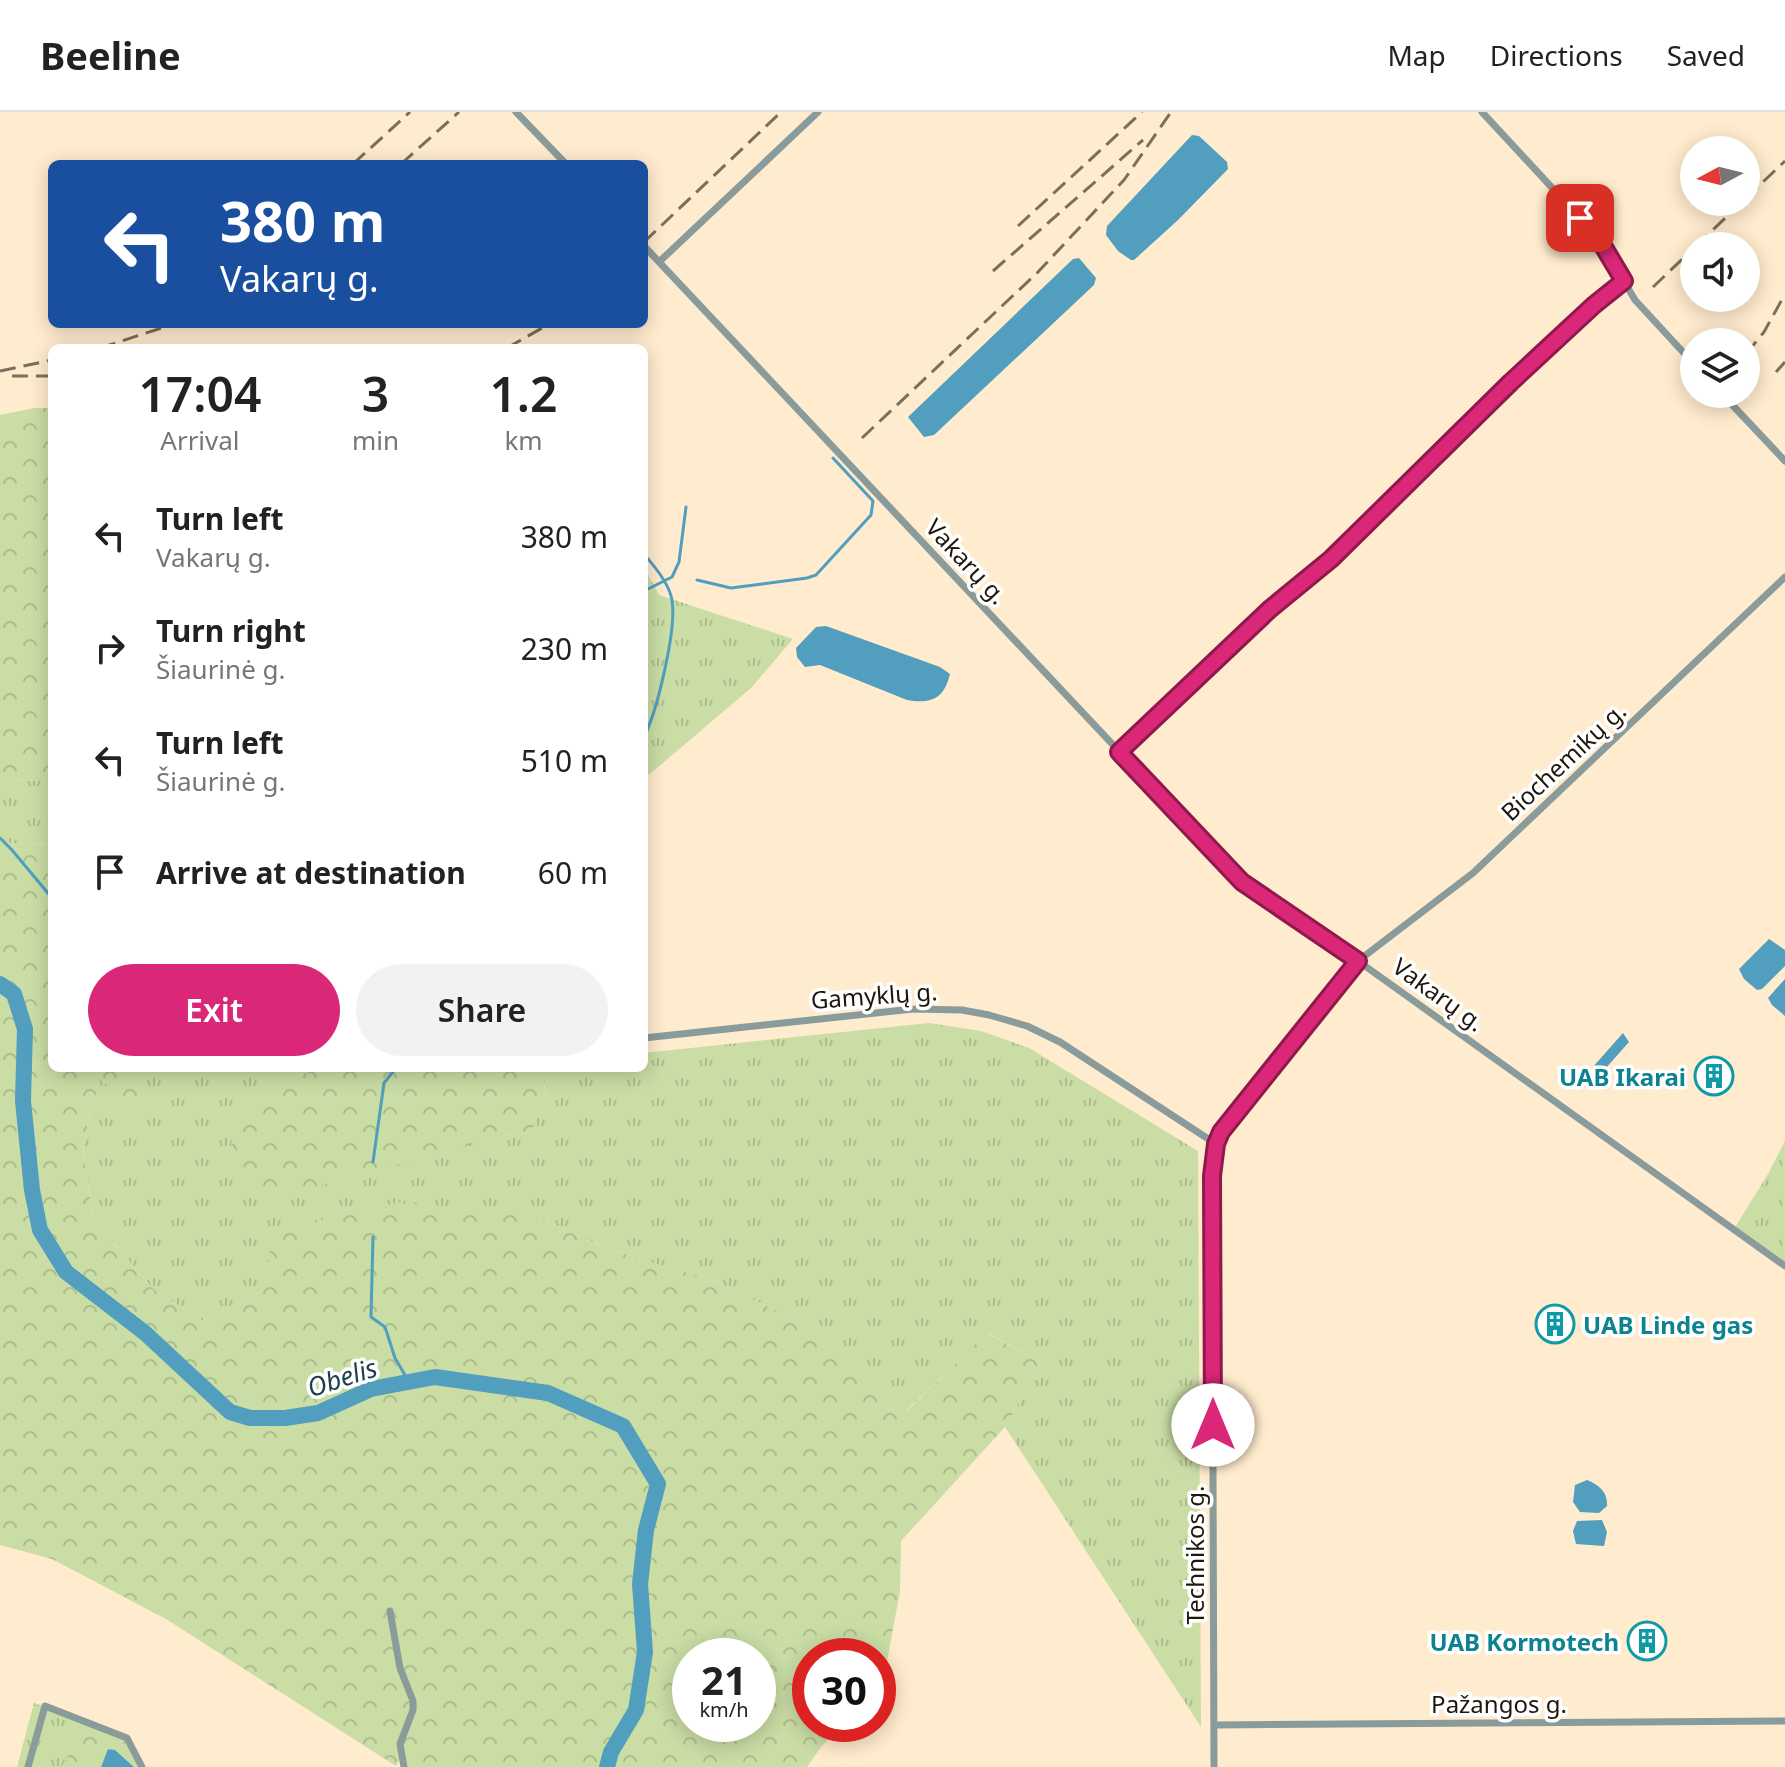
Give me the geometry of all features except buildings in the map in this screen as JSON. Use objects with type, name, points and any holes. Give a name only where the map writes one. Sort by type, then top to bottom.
[{"type":"street","points":[[516,112],[562,160]]},
{"type":"street","points":[[659,262],[818,112]]},
{"type":"street","points":[[1482,112],[1580,218],[1590,224],[1635,300],[1680,349]]},
{"type":"street","name":"Vakarų g.","points":[[648,250],[1242,882],[1358,961],[1785,1266]]},
{"type":"street","points":[[1119,752],[1270,609],[1331,559],[1511,382],[1624,281]]},
{"type":"street","points":[[1735,408],[1785,461]]},
{"type":"street","name":"Biochemikų g.","points":[[1358,961],[1473,873],[1785,577]]},
{"type":"street","name":"Technikos g.","points":[[1214,1767],[1212,1176],[1216,1144],[1221,1132],[1358,961]]},
{"type":"street","name":"Gamyklų g.","points":[[648,1038],[913,1009],[962,1010],[989,1015],[1027,1026],[1060,1042],[1216,1144]]},
{"type":"street","points":[[390,1611],[400,1668],[413,1701],[413,1710],[400,1744],[404,1767]]},
{"type":"street","points":[[28,1767],[45,1706],[127,1738],[142,1767]]},
{"type":"street","name":"Pažangos g.","points":[[1214,1725],[1785,1721]]},
{"type":"green space","points":[[48,408],[48,780],[0,781],[0,415]]},
{"type":"green space","points":[[648,574],[659,595],[793,639],[751,688],[648,776]]},
{"type":"green space","points":[[48,780],[48,845],[0,843],[0,781]]},
{"type":"green space","points":[[0,843],[48,845],[48,1072],[138,1072],[137,1111],[119,1103],[101,1077],[83,1150],[93,1219],[153,1289],[203,1321],[264,1290],[273,1231],[405,1201],[540,1219],[604,1247],[709,1278],[820,1332],[888,1409],[907,1411],[987,1333],[1041,1363],[1005,1427],[901,1541],[900,1591],[891,1638],[792,1638],[792,1742],[826,1742],[807,1767],[404,1767],[400,1758],[396,1766],[166,1619],[52,1559],[0,1545]]},
{"type":"green space","points":[[929,1023],[981,1031],[1029,1048],[1198,1151],[1201,1727],[1005,1427],[1041,1363],[988,1333],[906,1411],[888,1409],[820,1332],[709,1278],[604,1247],[540,1219],[264,1290],[203,1321],[153,1289],[93,1219],[83,1150],[101,1076],[119,1103],[136,1110],[138,1072],[309,1072],[248,1102],[498,1137],[530,1131],[546,1098],[543,1072],[648,1072],[648,1053]]},
{"type":"green space","points":[[309,1072],[543,1072],[546,1098],[531,1131],[498,1137],[291,1194],[253,1184],[231,1143],[247,1102]]},
{"type":"green space","points":[[1785,1141],[1785,1266],[1734,1229]]},
{"type":"green space","points":[[34,1703],[107,1728],[79,1733],[62,1767],[17,1767]]},
{"type":"green space","points":[[107,1728],[127,1738],[142,1767],[134,1767],[115,1750],[108,1749],[101,1767],[62,1767],[79,1733]]},
{"type":"water","points":[[1192,135],[1199,136],[1227,162],[1228,169],[1178,220],[1131,260],[1118,251],[1106,235],[1107,226]]},
{"type":"water","points":[[1079,258],[1096,278],[1094,285],[934,435],[924,437],[908,417],[1073,259]]},
{"type":"water","points":[[826,626],[940,667],[950,674],[944,689],[930,700],[907,700],[820,665],[805,667],[797,657],[796,648],[816,627]]},
{"type":"water","points":[[1769,939],[1785,950],[1785,966],[1762,989],[1757,990],[1744,979],[1739,969]]},
{"type":"water","points":[[1785,979],[1785,1016],[1768,998]]},
{"type":"water","points":[[1623,1033],[1629,1042],[1605,1069],[1596,1073],[1592,1068]]},
{"type":"water","points":[[1587,1480],[1599,1487],[1606,1497],[1607,1506],[1599,1513],[1580,1512],[1573,1502],[1575,1485]]},
{"type":"water","points":[[1602,1520],[1607,1532],[1604,1546],[1576,1544],[1573,1531],[1577,1521]]},
{"type":"water","points":[[108,1749],[115,1750],[134,1767],[101,1767]]},
{"type":"waterway","points":[[697,580],[731,588],[816,575],[871,515],[873,501],[833,458]]},
{"type":"waterway","points":[[648,589],[672,577],[679,562],[686,507]]},
{"type":"waterway","points":[[648,559],[666,585],[673,609],[665,667],[648,726]]},
{"type":"waterway","points":[[0,838],[48,893]]},
{"type":"waterway","name":"Obelis","points":[[0,984],[14,994],[25,1029],[23,1101],[32,1190],[40,1230],[66,1272],[145,1333],[230,1412],[250,1418],[285,1418],[318,1413],[371,1389],[435,1377],[548,1393],[623,1426],[658,1484],[646,1530],[640,1584],[645,1652],[636,1710],[611,1752],[607,1767]]},
{"type":"waterway","points":[[373,1162],[384,1083],[393,1072]]},
{"type":"waterway","points":[[373,1237],[371,1317],[385,1327],[395,1358],[409,1382]]},
{"type":"railway","points":[[357,160],[410,112]]},
{"type":"railway","points":[[405,160],[459,112]]},
{"type":"railway","points":[[648,238],[781,112]]},
{"type":"railway","points":[[1018,226],[1142,112]]},
{"type":"railway","points":[[862,438],[1038,272],[1124,180],[1171,112]]},
{"type":"railway","points":[[993,271],[1143,140]]},
{"type":"railway","points":[[1760,185],[1785,161]]},
{"type":"railway","points":[[1711,232],[1727,216]]},
{"type":"railway","points":[[1653,287],[1680,261]]},
{"type":"railway","points":[[1760,337],[1785,294]]},
{"type":"railway","points":[[112,344],[162,328]]},
{"type":"railway","points":[[514,344],[542,328]]},
{"type":"railway","points":[[0,371],[48,361]]},
{"type":"railway","points":[[1776,372],[1785,362]]},
{"type":"railway","points":[[12,376],[48,376]]},
{"type":"place","name":"UAB Ikarai","points":[[1714,1076]]},
{"type":"place","name":"UAB Linde gas","points":[[1555,1324]]},
{"type":"place","name":"UAB Kormotech","points":[[1647,1641]]},
{"type":"route","points":[[1213,1425],[1212,1176],[1216,1144],[1221,1132],[1358,961],[1242,882],[1119,752],[1270,609],[1331,559],[1511,382],[1624,281],[1590,224],[1580,218]]}]
